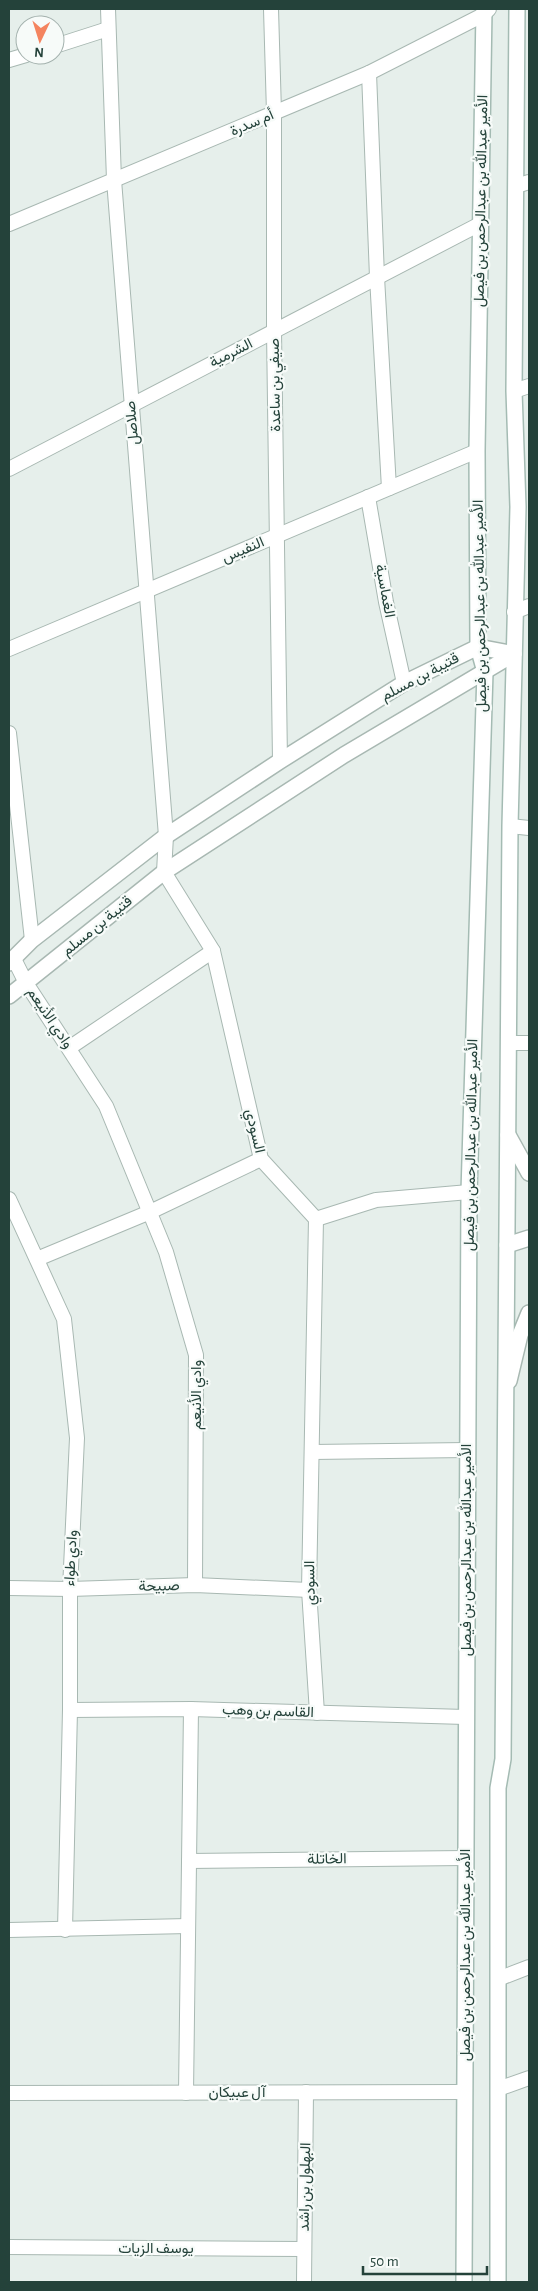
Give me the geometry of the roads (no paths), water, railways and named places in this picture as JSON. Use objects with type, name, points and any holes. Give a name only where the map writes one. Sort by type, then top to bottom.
[{"type":"main road","name":"الأمير عبدالله بن عبدالرحمن بن فيصل","points":[[464,2282],[465,1718],[469,1192],[485,672],[478,647],[477,451],[485,11]]},
{"type":"main road","name":"الأمير عبدالله بن عبدالرحمن بن فيصل","points":[[498,2282],[498,1788],[503,1759],[510,826],[514,612],[523,505],[514,391],[522,184],[521,13]]},
{"type":"main road","points":[[478,647],[514,654]]},
{"type":"main road","name":"قتيبة بن مسلم","points":[[11,961],[32,940],[166,836],[280,760],[404,683],[478,647]]},
{"type":"main road","name":"قتيبة بن مسلم","points":[[9,996],[164,872],[344,755],[514,654]]},
{"type":"main road","name":"الأمير عبدالله بن عبدالرحمن بن فيصل","points":[[508,1135],[529,1173]]},
{"type":"main road","points":[[507,1245],[529,1238]]},
{"type":"main road","name":"الأمير عبدالله بن عبدالرحمن بن فيصل","points":[[506,1395],[520,1335],[529,1313]]},
{"type":"street","name":"صلاصل","points":[[108,9],[114,180],[166,836]]},
{"type":"street","name":"صيفي بن ساعدة","points":[[271,9],[274,113],[274,331],[280,760]]},
{"type":"street","name":"أم سدرة","points":[[9,224],[369,73],[485,11]]},
{"type":"street","points":[[65,43],[108,29]]},
{"type":"street","points":[[369,73],[388,488]]},
{"type":"street","name":"الشرمية","points":[[9,469],[480,224]]},
{"type":"street","points":[[514,391],[529,386]]},
{"type":"street","name":"النفيس","points":[[9,649],[477,451]]},
{"type":"street","name":"الغماسية","points":[[368,498],[386,602],[404,683]]},
{"type":"street","points":[[514,612],[529,606]]},
{"type":"street","points":[[9,733],[11,792],[32,940]]},
{"type":"street","points":[[510,826],[529,828]]},
{"type":"street","points":[[164,872],[166,836]]},
{"type":"street","name":"السودي","points":[[164,872],[213,951],[261,1159],[316,1219],[309,1590],[317,1713]]},
{"type":"street","points":[[70,1048],[213,951]]},
{"type":"street","name":"وادي الأنيعم","points":[[11,961],[70,1048],[106,1106],[166,1252],[196,1355],[195,1586]]},
{"type":"street","points":[[508,1043],[529,1043]]},
{"type":"street","points":[[37,1260],[150,1212],[261,1159]]},
{"type":"street","points":[[316,1219],[376,1200],[469,1192]]},
{"type":"street","name":"وادي طواء","points":[[9,1199],[64,1319],[77,1438],[70,1589],[70,1710],[65,1930]]},
{"type":"street","points":[[312,1452],[467,1450]]},
{"type":"street","name":"صبيحة","points":[[9,1588],[70,1589],[195,1586],[309,1590]]},
{"type":"street","points":[[186,2092],[191,1709]]},
{"type":"street","name":"القاسم بن وهب","points":[[70,1710],[191,1709],[465,1718]]},
{"type":"street","name":"الخاتلة","points":[[189,1861],[465,1858]]},
{"type":"street","points":[[9,1930],[188,1926]]},
{"type":"street","points":[[498,1978],[529,1967]]},
{"type":"street","points":[[498,2089],[529,2078]]},
{"type":"street","name":"البهلول بن راشد","points":[[304,2282],[306,2092]]},
{"type":"street","name":"آل عبيكان","points":[[9,2093],[465,2092]]},
{"type":"street","name":"يوسف الزيات","points":[[9,2247],[304,2250]]}]
